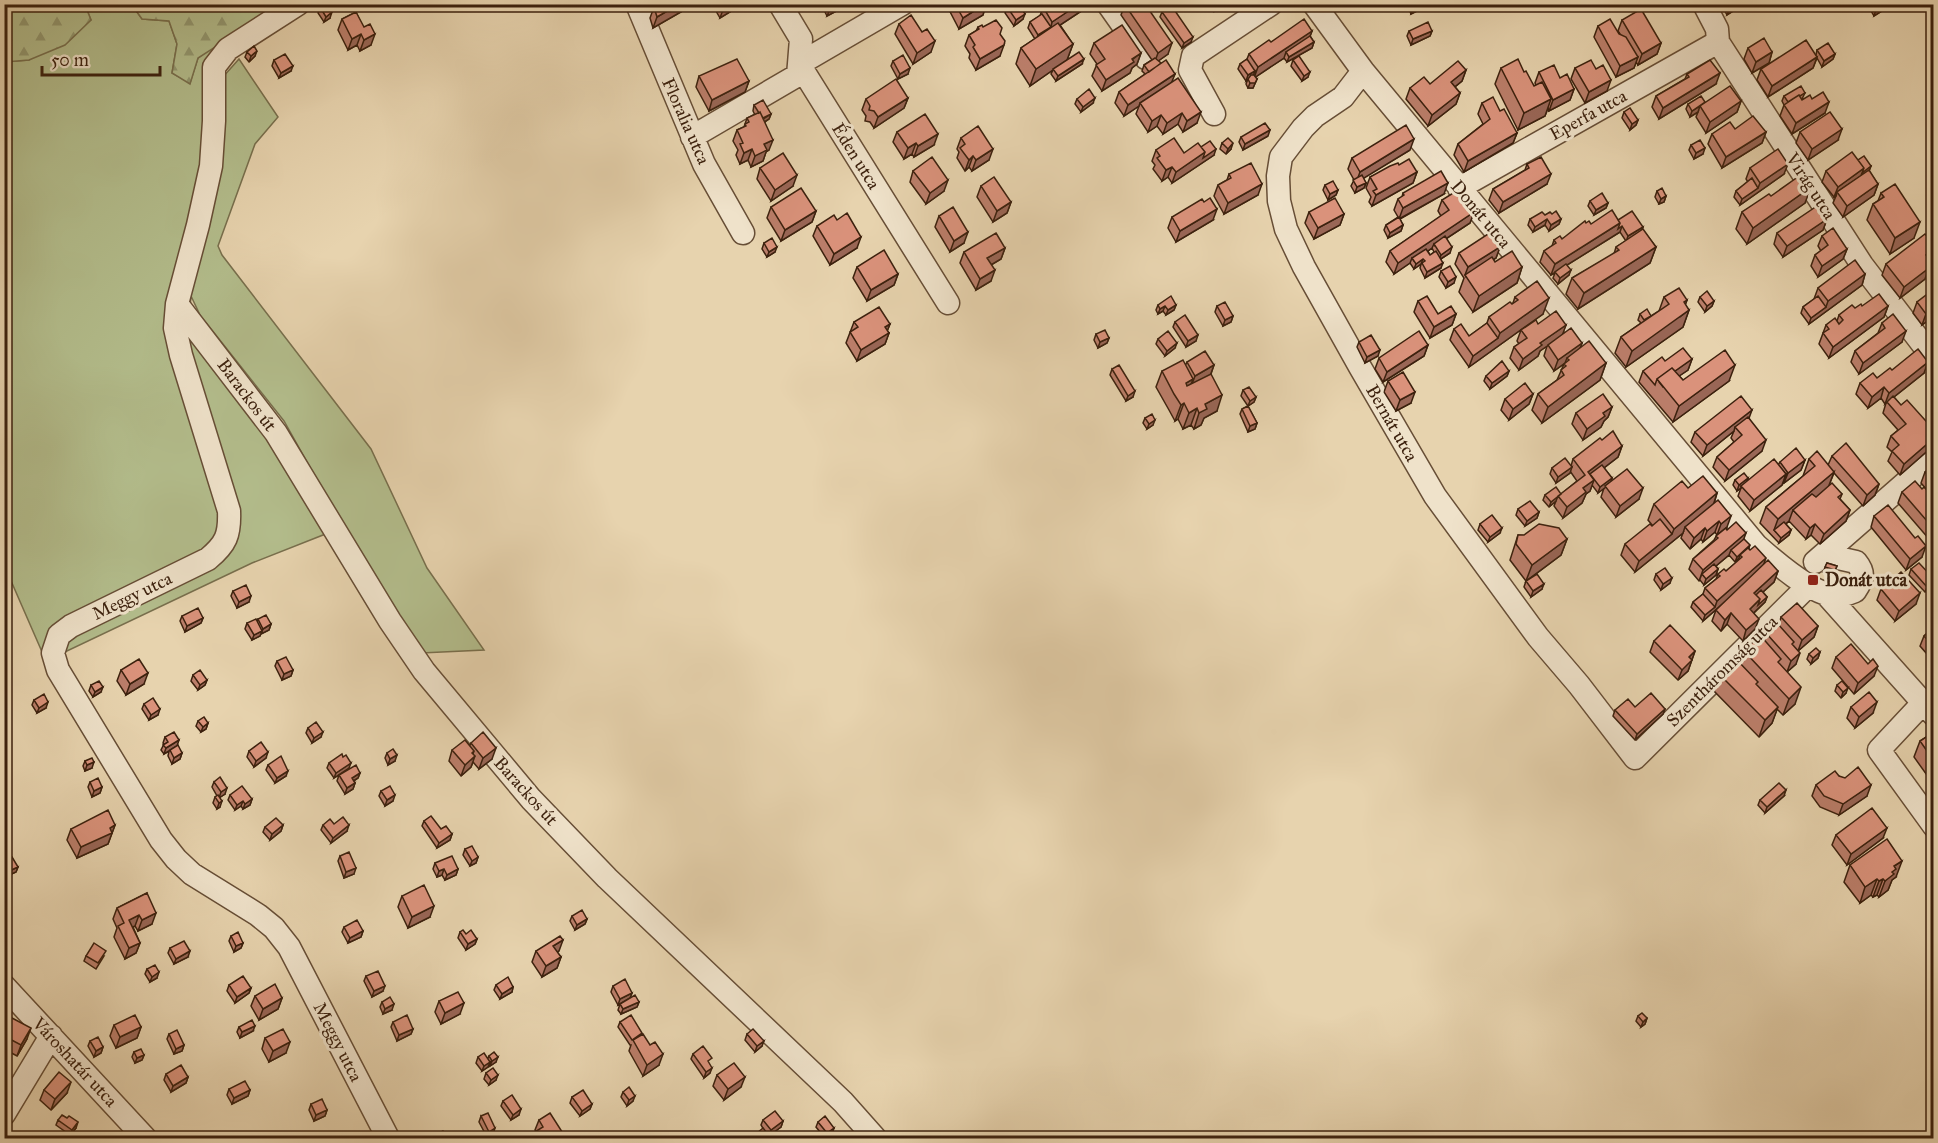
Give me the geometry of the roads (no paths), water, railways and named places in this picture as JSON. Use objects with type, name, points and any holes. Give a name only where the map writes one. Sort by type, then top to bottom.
[{"type":"street","name":"Meggy utca","points":[[298,4],[228,49],[214,67],[211,166],[177,304],[175,328],[181,356],[229,511],[230,529],[216,552],[208,559],[71,626],[59,635],[53,652],[58,670],[100,742],[161,840],[176,859],[210,887],[258,915],[274,928],[289,947],[388,1138]]},
{"type":"street","name":"Floralia utca","points":[[637,4],[692,137],[718,192],[743,233]]},
{"type":"street","points":[[692,137],[798,75],[801,39],[780,4]]},
{"type":"street","points":[[799,64],[902,4]]},
{"type":"street","points":[[1108,4],[1146,58]]},
{"type":"street","points":[[1214,114],[1190,70],[1193,56],[1271,4]]},
{"type":"street","name":"Donát utca","points":[[1314,4],[1363,71],[1756,545],[1783,569],[1811,586],[1928,709]]},
{"type":"street","name":"Virág utca","points":[[1704,4],[1717,29],[1718,42],[1862,266],[1934,359]]},
{"type":"street","name":"Eperfa utca","points":[[1459,188],[1718,42]]},
{"type":"street","name":"Éden utca","points":[[799,64],[948,303]]},
{"type":"street","name":"Bernát utca","points":[[1363,71],[1343,97],[1315,116],[1303,128],[1281,157],[1278,176],[1279,201],[1286,229],[1304,267],[1435,496],[1538,637],[1579,685],[1635,758]]},
{"type":"street","name":"Barackos út","points":[[177,304],[276,433],[390,621],[423,671],[531,799],[591,862],[843,1102],[875,1138]]},
{"type":"street","name":"Szentháromság utca","points":[[1635,758],[1811,586],[1819,559],[1934,458]]},
{"type":"street","points":[[1811,586],[1838,596],[1855,591],[1863,576],[1856,561],[1838,558],[1819,559]]},
{"type":"street","points":[[1928,709],[1879,750],[1934,826]]},
{"type":"street","name":"Városhatár utca","points":[[4,986],[145,1138]]},
{"type":"street","points":[[4,1114],[51,1036]]},
{"type":"place","name":"Donát utca","points":[[1813,580]]}]
